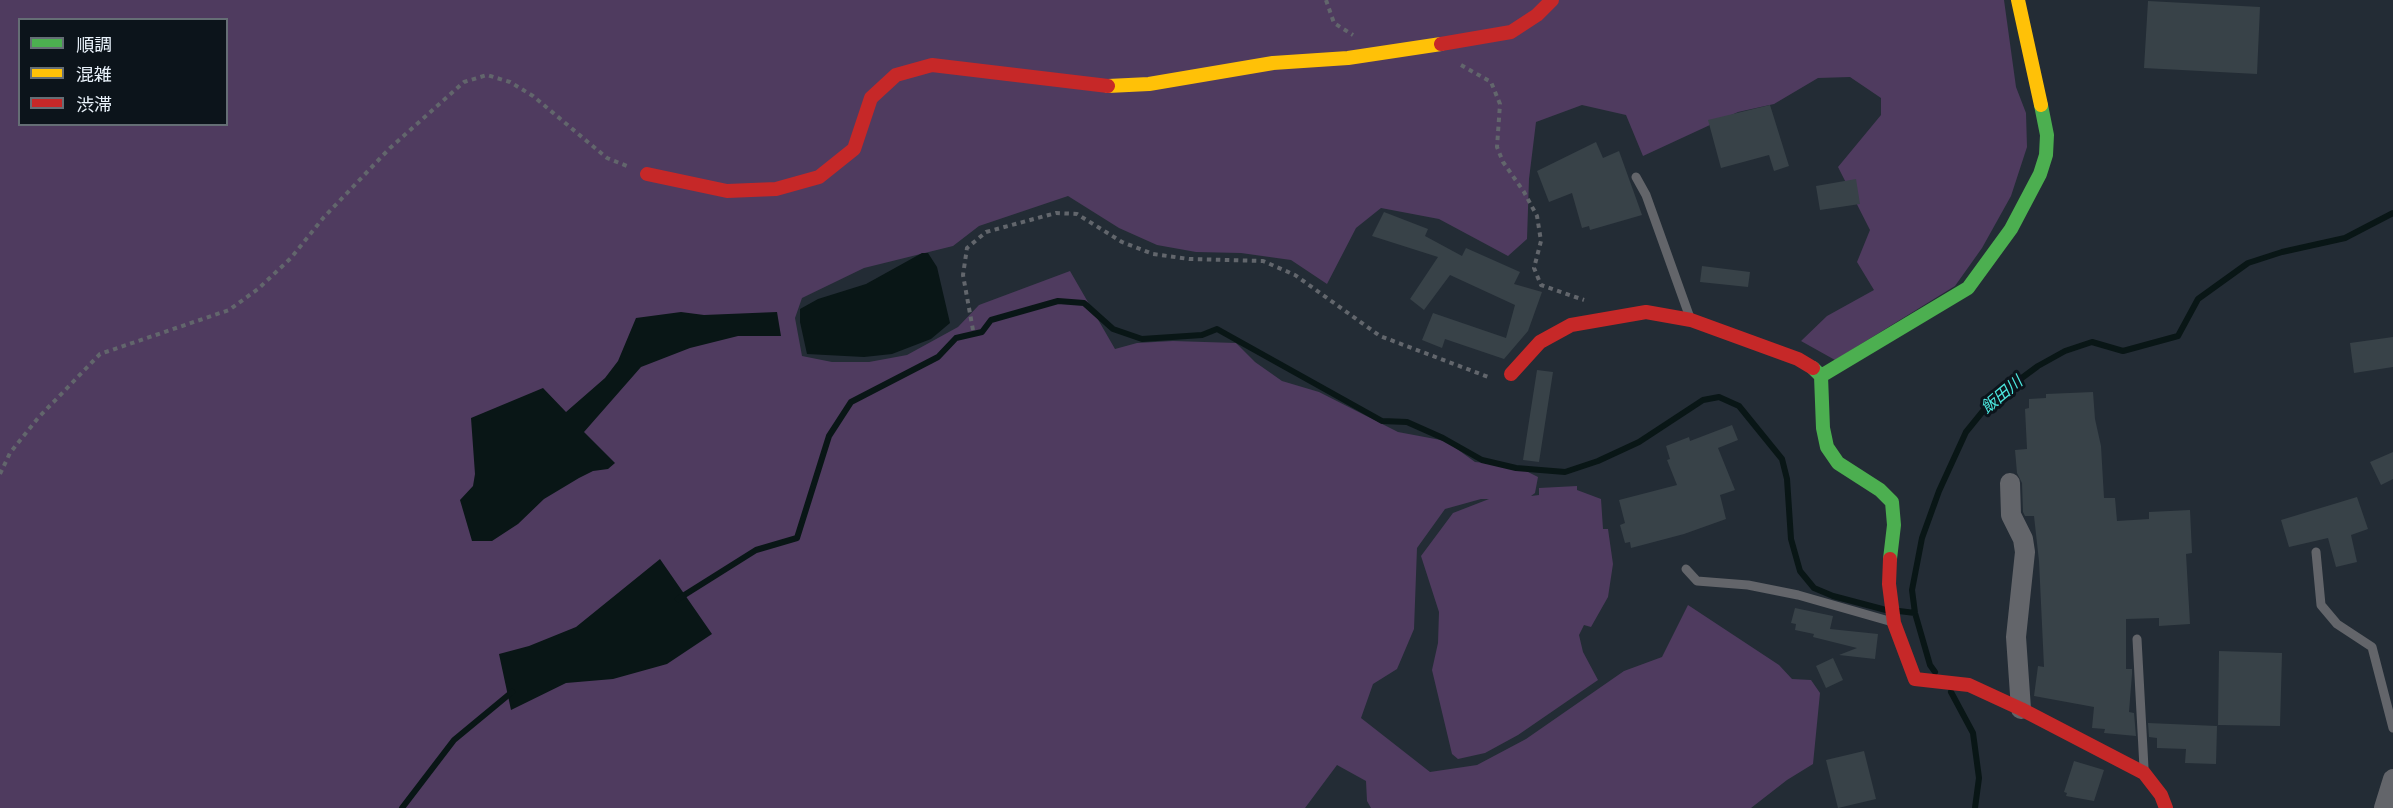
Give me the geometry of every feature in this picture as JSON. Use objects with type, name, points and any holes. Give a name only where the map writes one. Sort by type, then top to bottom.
[{"type":"street","points":[[647,174],[727,190],[776,189],[819,177],[854,149],[871,98],[896,75],[932,65],[990,74],[1105,86],[1149,84],[1273,63],[1348,57],[1494,36],[1511,32],[1537,15],[1552,0]]},
{"type":"street","points":[[1821,376],[1925,316],[1968,288],[2011,229],[2035,183],[2046,155],[2047,135],[2018,0]]},
{"type":"street","points":[[1511,374],[1540,342],[1571,325],[1646,312],[1690,320],[1798,359],[1821,376]]},
{"type":"street","points":[[1821,376],[1823,428],[1827,447],[1838,463],[1880,490],[1892,502],[1894,525],[1890,543],[1889,584],[1894,623],[1915,679],[1969,685],[2021,709],[2144,773],[2161,795],[2166,808]]},
{"type":"street","points":[[2010,483],[2011,515],[2023,539],[2025,552],[2016,637],[2021,709]]},
{"type":"street","points":[[2384,808],[2393,779]]},
{"type":"lane","points":[[1636,177],[1646,195],[1690,320]]},
{"type":"lane","points":[[2316,552],[2321,604],[2337,624],[2372,647],[2393,728]]},
{"type":"lane","points":[[1686,569],[1697,581],[1758,587],[1894,623]]},
{"type":"lane","points":[[2137,639],[2144,773]]},
{"type":"path","points":[[1326,0],[1334,23],[1353,35],[1365,38]]},
{"type":"path","points":[[1459,64],[1469,67],[1491,82],[1500,104],[1497,147],[1503,162],[1537,216],[1541,241],[1534,268],[1541,285],[1591,303]]},
{"type":"path","points":[[0,474],[10,453],[38,418],[100,354],[229,310],[258,289],[291,258],[324,217],[390,148],[464,82],[487,75],[510,82],[532,96],[607,158],[647,174]]},
{"type":"path","points":[[973,330],[963,275],[967,248],[986,232],[1056,213],[1077,214],[1122,242],[1153,254],[1189,260],[1263,261],[1296,275],[1380,336],[1486,378],[1499,379],[1511,374]]},
{"type":"shaded area","points":[[0,0],[2004,0],[2016,87],[2026,113],[2027,147],[2011,196],[1982,248],[1955,286],[1835,360],[1801,341],[1827,316],[1874,290],[1857,262],[1870,230],[1838,167],[1881,115],[1881,98],[1850,77],[1818,78],[1774,104],[1738,112],[1643,156],[1626,115],[1582,105],[1536,122],[1529,179],[1527,239],[1508,256],[1439,219],[1381,208],[1356,228],[1327,284],[1291,260],[1241,253],[1196,252],[1157,245],[1119,228],[1068,196],[979,226],[953,246],[864,268],[802,298],[795,318],[802,356],[832,362],[869,362],[907,355],[958,327],[979,305],[1070,271],[1115,349],[1137,343],[1173,341],[1236,343],[1255,362],[1282,381],[1319,392],[1398,432],[1446,441],[1475,462],[1516,466],[1538,477],[1535,493],[1531,496],[1539,495],[1539,488],[1577,486],[1577,490],[1601,499],[1603,529],[1608,529],[1613,564],[1608,597],[1591,627],[1584,625],[1579,635],[1583,652],[1598,680],[1518,735],[1485,753],[1458,759],[1452,754],[1432,670],[1438,643],[1439,612],[1421,556],[1453,513],[1489,499],[1445,509],[1417,548],[1414,629],[1397,669],[1373,684],[1361,718],[1430,772],[1477,765],[1526,739],[1624,671],[1662,657],[1688,605],[1779,665],[1792,679],[1811,680],[1820,693],[1813,764],[1787,780],[1751,808],[1371,808],[1367,801],[1366,781],[1337,765],[1305,808],[0,808]]},
{"type":"shaded area","points":[[922,253],[928,253],[937,267],[950,323],[931,339],[892,354],[864,357],[807,354],[800,322],[800,309],[818,299],[866,284]]},
{"type":"shaded area","points":[[681,312],[704,315],[777,312],[781,336],[738,336],[690,348],[641,367],[584,432],[615,463],[608,469],[593,471],[579,478],[544,499],[518,524],[492,541],[472,541],[460,500],[473,486],[475,474],[471,418],[543,388],[566,412],[605,378],[618,361],[636,318]]},
{"type":"shaded area","points":[[660,559],[712,634],[667,664],[613,679],[566,683],[511,710],[499,654],[529,646],[576,627]]},
{"type":"building","points":[[2148,1],[2260,7],[2257,74],[2144,68]]},
{"type":"building","points":[[1770,105],[1789,166],[1774,171],[1769,155],[1721,168],[1708,120]]},
{"type":"building","points":[[1596,142],[1603,158],[1619,151],[1642,215],[1590,230],[1589,226],[1582,228],[1572,193],[1549,202],[1537,171]]},
{"type":"building","points":[[1856,179],[1860,204],[1820,210],[1816,186]]},
{"type":"building","points":[[1384,212],[1428,229],[1425,236],[1462,256],[1466,248],[1520,272],[1514,284],[1542,292],[1528,331],[1504,359],[1445,339],[1442,348],[1422,340],[1433,313],[1506,338],[1515,305],[1450,275],[1424,310],[1410,299],[1438,257],[1372,236]]},
{"type":"building","points":[[1702,266],[1750,272],[1748,287],[1700,282]]},
{"type":"building","points":[[2393,337],[2393,367],[2354,373],[2350,343]]},
{"type":"building","points":[[1537,370],[1553,372],[1539,462],[1523,460]]},
{"type":"building","points":[[2093,392],[2095,419],[2101,446],[2104,498],[2115,498],[2117,521],[2149,519],[2149,512],[2190,510],[2192,553],[2186,554],[2190,624],[2159,626],[2159,618],[2126,619],[2126,669],[2132,669],[2129,712],[2134,713],[2136,736],[2104,733],[2105,729],[2092,728],[2094,707],[2034,696],[2038,666],[2044,667],[2039,561],[2034,516],[2025,516],[2023,512],[2022,483],[2017,473],[2015,450],[2027,449],[2025,409],[2029,408],[2029,399],[2046,398],[2046,394]]},
{"type":"building","points":[[1732,425],[1738,440],[1718,448],[1735,490],[1720,495],[1726,519],[1684,534],[1631,548],[1630,542],[1625,543],[1620,525],[1625,523],[1619,500],[1677,485],[1667,460],[1670,459],[1666,446],[1689,437],[1690,441]]},
{"type":"building","points":[[2393,452],[2393,479],[2381,485],[2370,462]]},
{"type":"building","points":[[2357,497],[2368,529],[2351,535],[2357,562],[2336,567],[2328,538],[2289,547],[2281,520]]},
{"type":"building","points":[[1795,608],[1833,616],[1830,629],[1878,634],[1875,659],[1839,655],[1857,648],[1795,630],[1796,624],[1791,623]]},
{"type":"building","points":[[2219,651],[2282,653],[2280,726],[2218,725]]},
{"type":"building","points":[[1833,658],[1843,680],[1826,688],[1816,666]]},
{"type":"building","points":[[2148,723],[2217,726],[2216,764],[2185,763],[2186,749],[2157,748],[2157,738],[2149,737]]},
{"type":"building","points":[[1864,751],[1876,799],[1838,808],[1826,760]]},
{"type":"building","points":[[2074,761],[2104,770],[2094,801],[2066,796],[2067,793],[2064,792]]},
{"type":"waterway","name":"飯田川","points":[[1935,672],[1930,665],[1915,613],[1912,590],[1922,538],[1939,491],[1966,432],[1992,400],[2038,366],[2065,351],[2092,342],[2123,351],[2178,336],[2198,299],[2248,263],[2282,252],[2345,238],[2393,213]]},
{"type":"waterway","points":[[678,599],[756,550],[797,538],[829,436],[851,402],[938,357],[956,338],[982,332],[991,320],[1058,301],[1084,303],[1113,329],[1142,339],[1202,335],[1217,329],[1382,421],[1407,422],[1443,438],[1482,460],[1516,468],[1565,472],[1598,461],[1639,442],[1703,400],[1719,397],[1739,406],[1782,459],[1787,479],[1791,539],[1800,571],[1814,588],[1833,596],[1886,610]]},
{"type":"waterway","points":[[1899,611],[1915,613]]},
{"type":"waterway","points":[[402,808],[454,740],[512,692]]},
{"type":"waterway","name":"飯田川","points":[[1951,692],[1973,733],[1979,778],[1975,808]]},
{"type":"traffic: fast","points":[[1821,376],[1968,288],[2011,229],[2040,174],[2046,155],[2047,135],[2041,105]]},
{"type":"traffic: fast","points":[[1813,368],[1821,376],[1823,428],[1827,447],[1838,463],[1880,490],[1892,502],[1894,525],[1890,559]]},
{"type":"traffic: slow","points":[[2018,0],[2041,105]]},
{"type":"traffic: slow","points":[[1108,86],[1149,84],[1273,63],[1348,58],[1441,44]]},
{"type":"traffic: jam","points":[[1441,44],[1511,32],[1537,15],[1552,0]]},
{"type":"traffic: jam","points":[[647,174],[727,191],[776,189],[819,177],[854,149],[871,98],[896,75],[932,65],[1108,86]]},
{"type":"traffic: jam","points":[[1511,374],[1540,342],[1571,325],[1646,312],[1691,320],[1798,359],[1813,368]]},
{"type":"traffic: jam","points":[[1890,559],[1889,584],[1894,623],[1915,679],[1969,685],[2021,709],[2144,773],[2161,795],[2166,808]]}]
